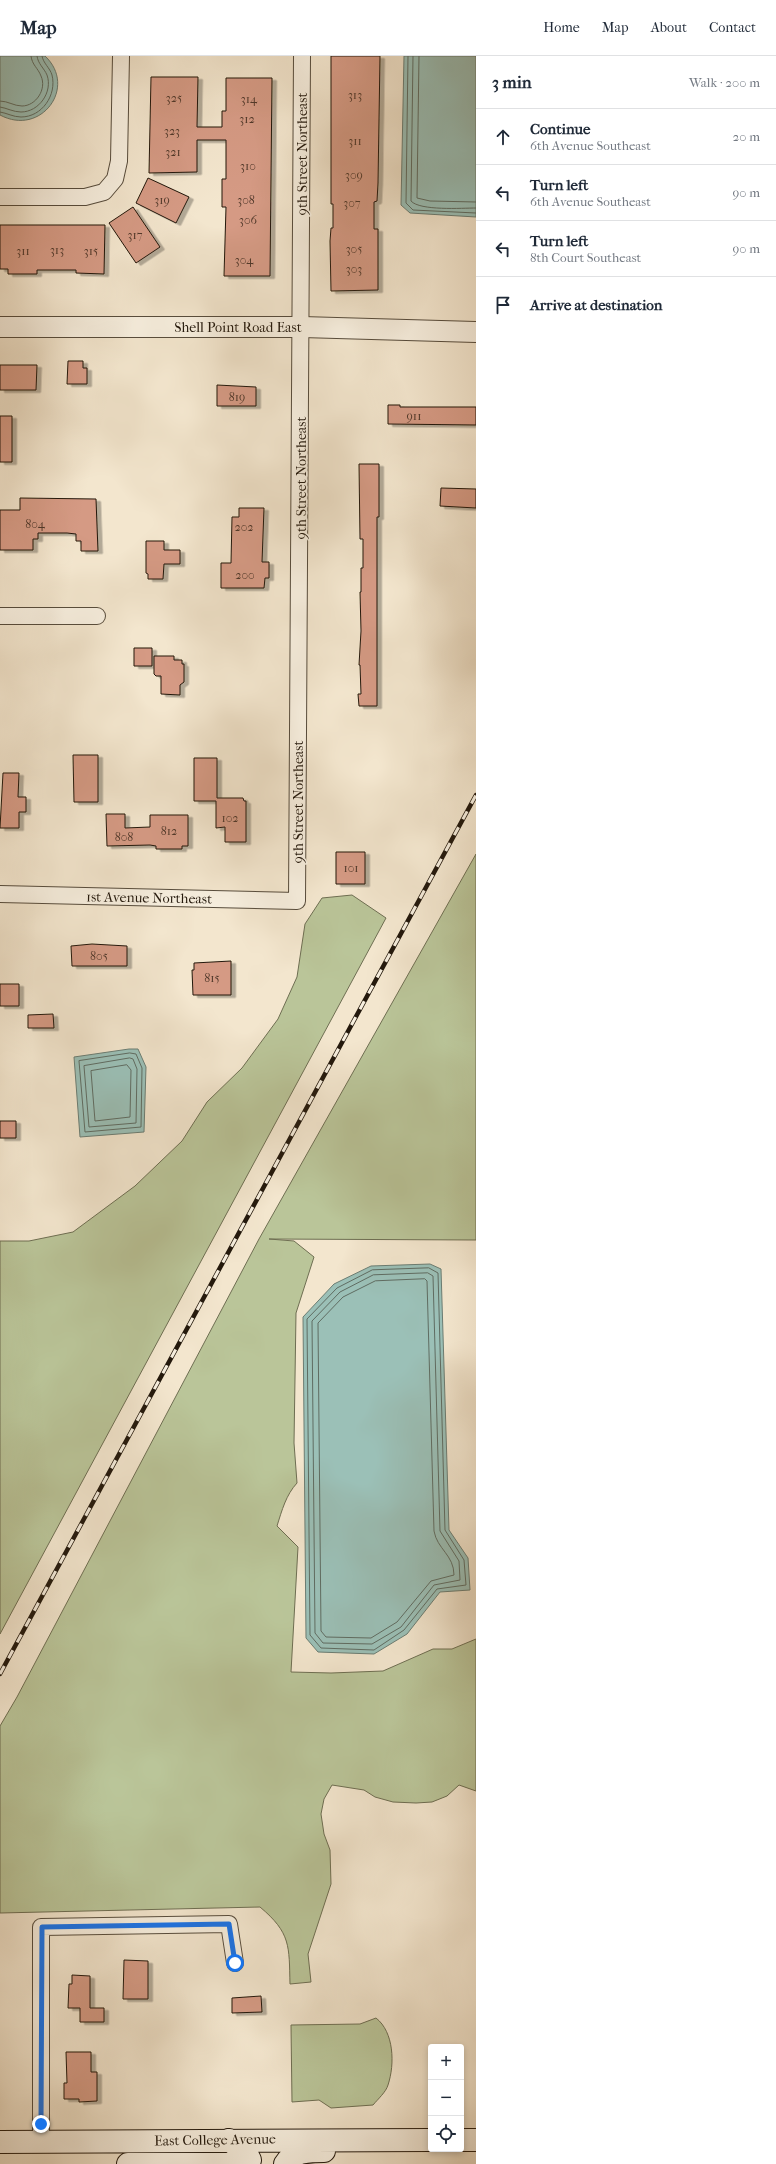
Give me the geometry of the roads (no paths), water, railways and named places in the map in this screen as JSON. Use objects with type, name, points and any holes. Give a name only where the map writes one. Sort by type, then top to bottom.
[{"type":"main road","points":[[229,2140],[247,2154],[250,2163]]},
{"type":"main road","name":"East College Avenue","points":[[0,2142],[428,2140]]},
{"type":"main road","points":[[284,2164],[288,2158],[309,2151],[401,2152],[428,2147]]},
{"type":"main road","points":[[128,2164],[227,2164]]},
{"type":"street","points":[[0,196],[85,197],[104,192],[115,179],[119,161],[121,56]]},
{"type":"street","name":"9th Street Northeast","points":[[298,901],[302,327],[302,56]]},
{"type":"street","name":"Shell Point Road East","points":[[0,327],[302,327],[476,332]]},
{"type":"street","points":[[0,616],[97,616]]},
{"type":"street","name":"1st Avenue Northeast","points":[[0,894],[298,901]]},
{"type":"street","points":[[41,2142],[42,1927],[229,1924],[235,1963]]},
{"type":"water","points":[[0,56],[45,56],[54,68],[58,81],[56,94],[50,105],[41,114],[29,119],[15,120],[0,115]]},
{"type":"water","points":[[404,56],[476,56],[476,217],[410,213],[401,205]]},
{"type":"water","points":[[138,1049],[146,1067],[144,1132],[80,1137],[74,1057]]},
{"type":"water","points":[[430,1264],[441,1269],[449,1530],[468,1558],[470,1590],[440,1592],[407,1634],[374,1654],[318,1652],[306,1638],[303,1317],[334,1284],[371,1266]]},
{"type":"railway","points":[[0,1674],[476,795]]}]
